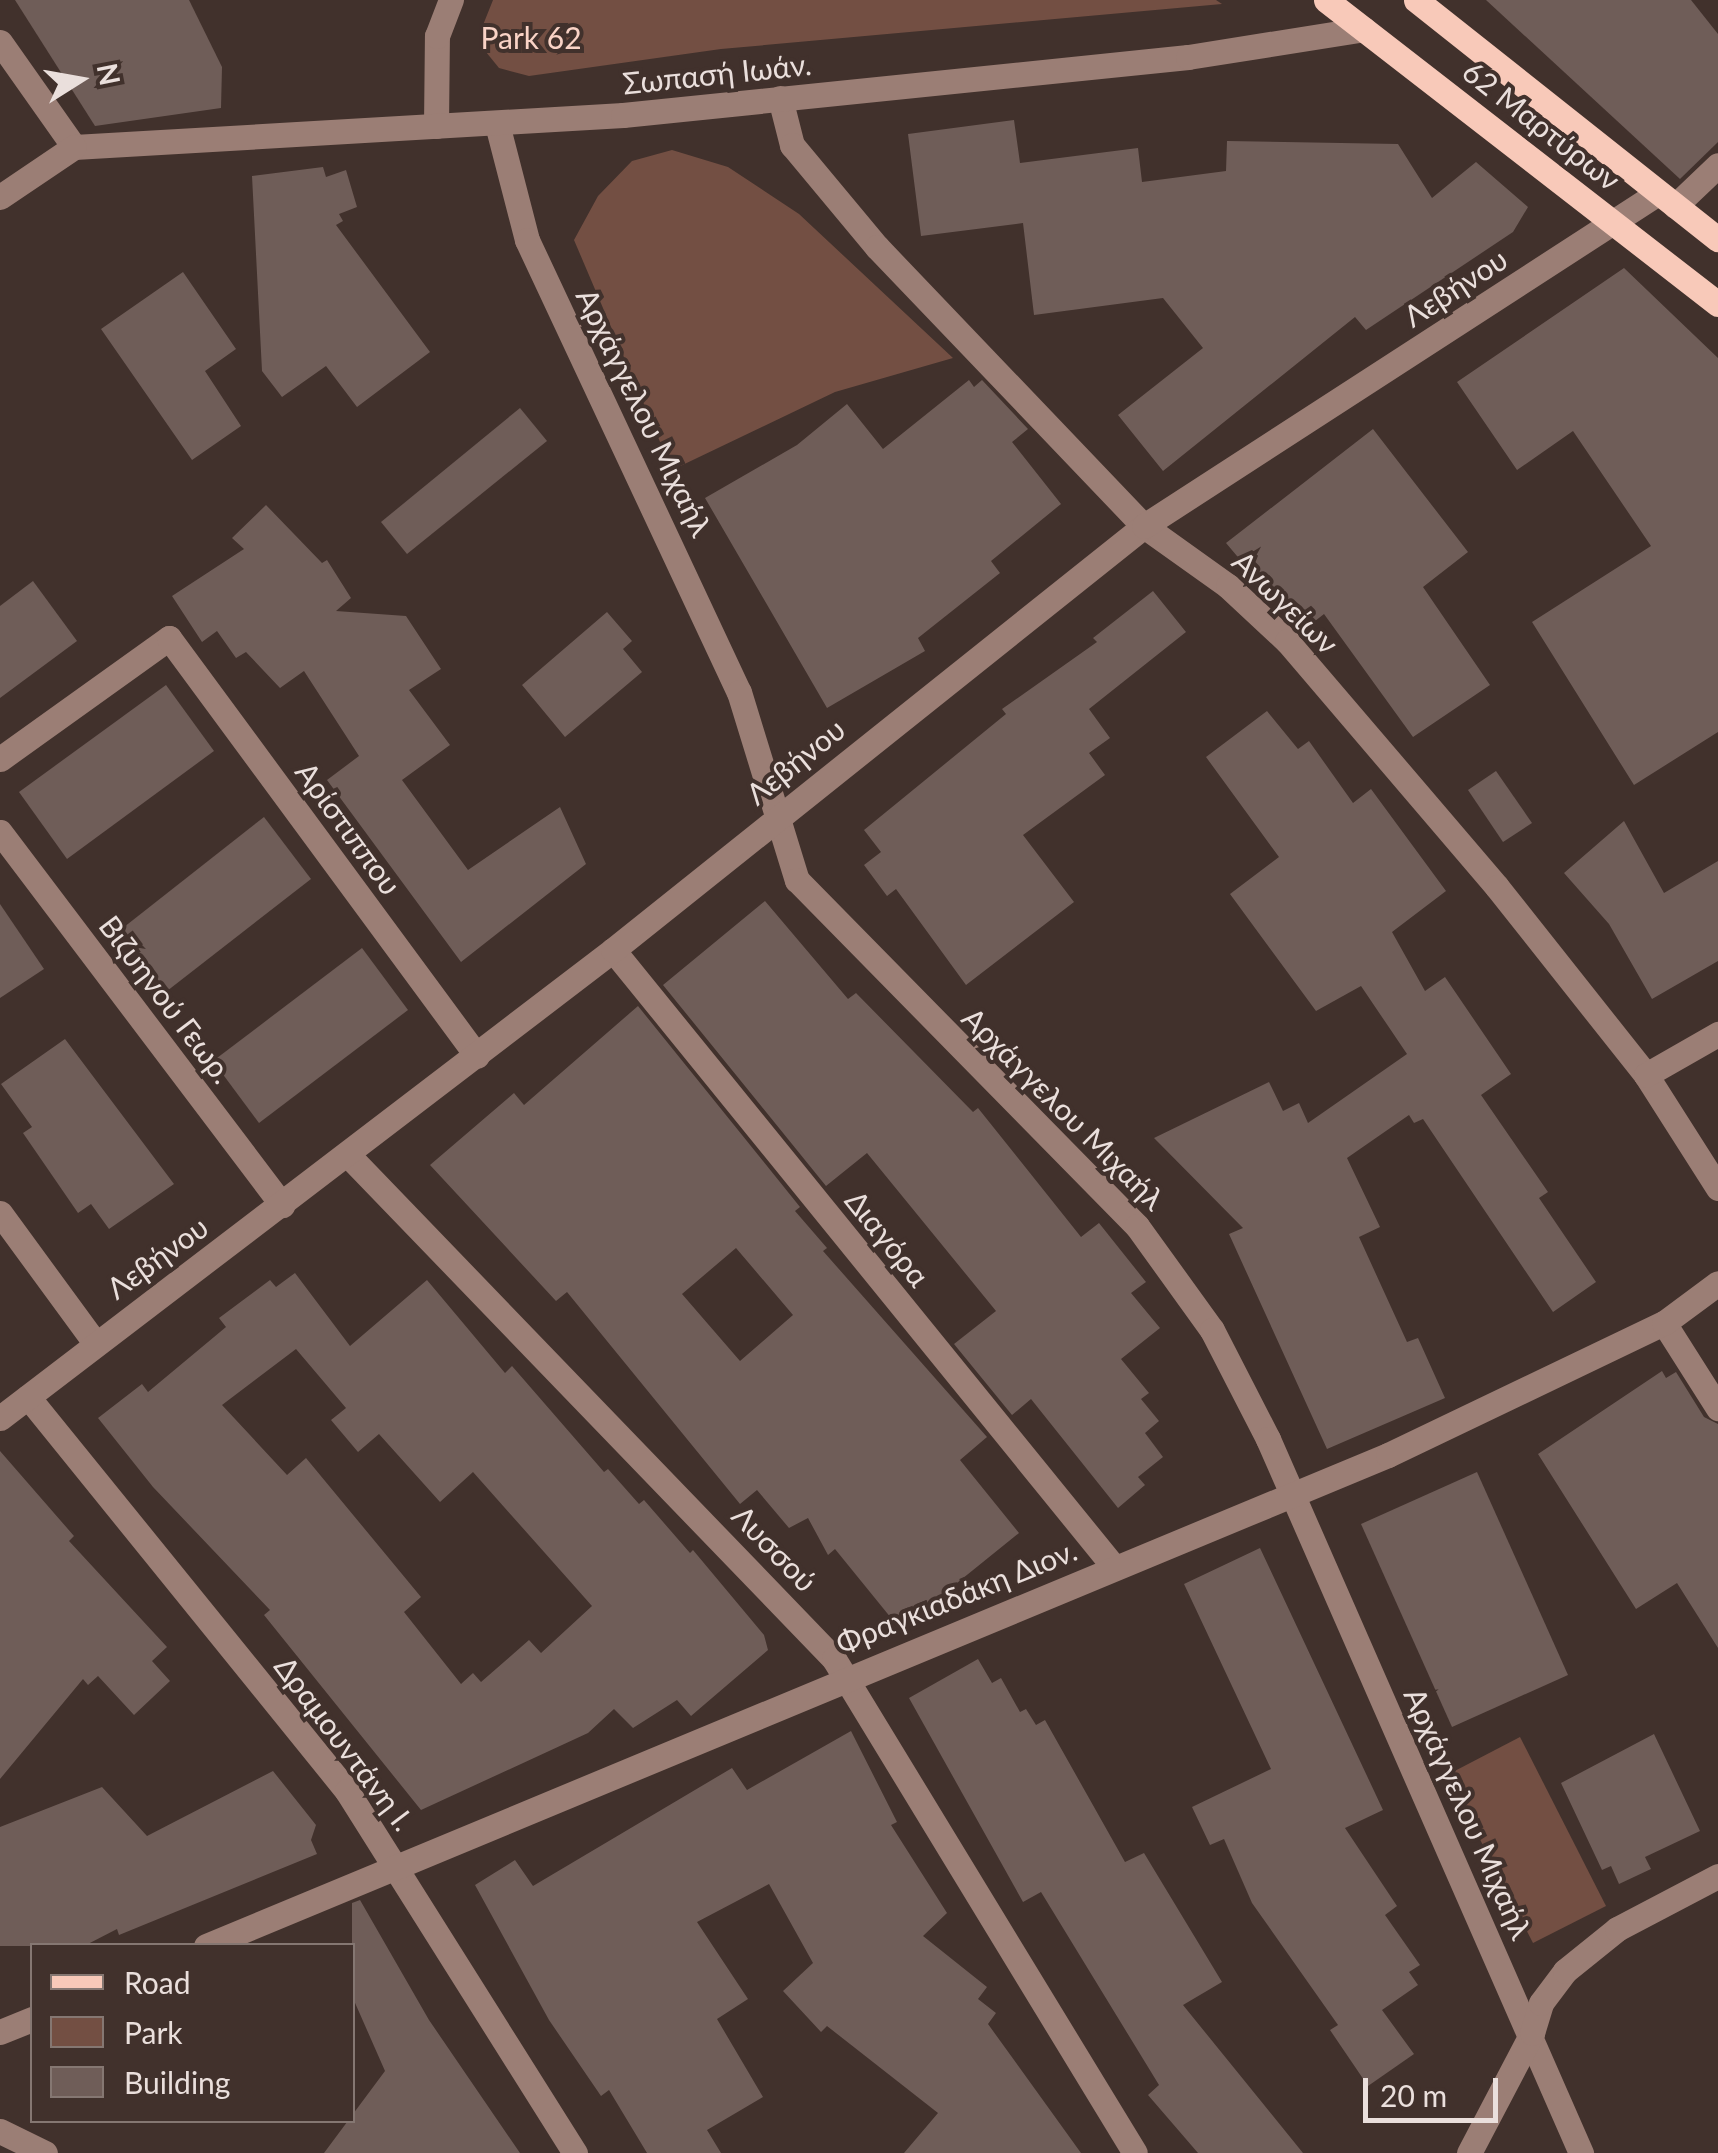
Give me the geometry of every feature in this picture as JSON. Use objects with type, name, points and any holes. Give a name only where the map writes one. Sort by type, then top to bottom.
[{"type":"main road","name":"62 Μαρτύρων","points":[[1326,0],[1718,304]]},
{"type":"main road","name":"62 Μαρτύρων","points":[[1416,0],[1718,240]]},
{"type":"street","points":[[436,126],[436,46],[451,0]]},
{"type":"street","name":"Σωπασή Ιωάν.","points":[[74,147],[498,124],[1188,56],[1364,29]]},
{"type":"street","points":[[0,42],[74,147],[0,197]]},
{"type":"street","name":"Ανωγείων","points":[[780,98],[792,145],[817,182],[1144,526],[1228,586],[1287,641],[1498,887],[1646,1076],[1718,1188]]},
{"type":"street","name":"Αρχάγγελου Μιχαήλ","points":[[498,124],[527,240],[714,635],[781,814],[792,866],[808,894],[1137,1226],[1171,1268],[1244,1388],[1582,2153]]},
{"type":"street","name":"Λεβήνου","points":[[0,1418],[614,950],[1144,526],[1614,222],[1666,199],[1718,165]]},
{"type":"street","name":"Αρίστιππου","points":[[0,758],[169,638],[476,1056]]},
{"type":"street","name":"Βιζυηνού Γεωρ.","points":[[0,832],[282,1205]]},
{"type":"street","name":"Διαγόρα","points":[[614,950],[1112,1566]]},
{"type":"street","points":[[1646,1076],[1718,1034]]},
{"type":"street","name":"Λυσσού","points":[[348,1155],[770,1588],[846,1676],[1135,2153]]},
{"type":"street","points":[[0,1214],[95,1343]]},
{"type":"street","name":"Φραγκιαδάκη Διον.","points":[[213,1943],[1483,1413],[1664,1322],[1718,1283]]},
{"type":"street","points":[[1664,1322],[1718,1408]]},
{"type":"street","name":"Δραμουντάνη Ι.","points":[[28,1397],[347,1791],[575,2153]]},
{"type":"street","points":[[1470,2153],[1532,2033],[1541,2002],[1584,1952],[1718,1876]]},
{"type":"street","points":[[0,2032],[30,2020]]},
{"type":"street","points":[[0,2130],[45,2153]]},
{"type":"green space","name":"Park 62","points":[[493,0],[1216,0],[1222,4],[721,49],[529,76],[499,68],[486,52],[483,25]]},
{"type":"green space","points":[[672,150],[728,167],[799,214],[953,358],[835,392],[672,470],[574,240],[598,196],[632,161]]},
{"type":"green space","points":[[1520,1737],[1606,1906],[1533,1943],[1447,1775]]},
{"type":"building","points":[[15,0],[189,0],[222,67],[221,108],[95,126]]},
{"type":"building","points":[[1486,0],[1691,0],[1718,34],[1718,142],[1680,179]]},
{"type":"building","points":[[1014,120],[1020,163],[1138,148],[1142,182],[1226,171],[1227,141],[1398,144],[1432,198],[1476,162],[1528,207],[1513,232],[1366,330],[1355,317],[1163,471],[1118,415],[1203,348],[1163,298],[1034,315],[1023,223],[921,236],[908,134]]},
{"type":"building","points":[[323,167],[326,177],[346,170],[357,207],[339,214],[343,221],[336,225],[430,352],[357,407],[326,366],[282,397],[262,371],[252,176]]},
{"type":"building","points":[[1624,268],[1718,358],[1718,732],[1634,785],[1532,622],[1651,546],[1573,431],[1517,470],[1457,382]]},
{"type":"building","points":[[183,272],[236,349],[205,371],[241,426],[192,460],[101,329]]},
{"type":"building","points":[[969,380],[974,387],[982,380],[1028,429],[1012,442],[1061,504],[991,561],[1000,573],[918,638],[925,651],[827,708],[705,498],[797,445],[847,404],[883,449]]},
{"type":"building","points":[[520,408],[547,441],[407,554],[381,522]]},
{"type":"building","points":[[1373,429],[1468,552],[1423,587],[1490,685],[1413,737],[1324,614],[1301,632],[1226,543]]},
{"type":"building","points":[[266,505],[322,563],[327,560],[351,598],[336,611],[406,616],[441,669],[409,690],[450,745],[402,780],[468,870],[560,807],[586,864],[461,962],[327,780],[359,756],[304,671],[280,688],[246,652],[236,658],[217,631],[202,642],[172,596],[244,549],[232,538]]},
{"type":"building","points":[[33,581],[77,641],[0,698],[0,606]]},
{"type":"building","points":[[1153,591],[1186,632],[1089,709],[1110,738],[1089,753],[1105,775],[1023,835],[1074,902],[966,985],[896,889],[887,896],[864,865],[881,852],[864,830],[1006,714],[1002,709],[1097,642],[1093,638]]},
{"type":"building","points":[[607,612],[632,641],[623,649],[642,672],[565,737],[522,685]]},
{"type":"building","points":[[166,685],[214,751],[67,859],[19,792]]},
{"type":"building","points":[[1267,711],[1298,749],[1309,741],[1353,803],[1371,789],[1446,891],[1392,932],[1425,991],[1445,977],[1511,1074],[1481,1095],[1548,1192],[1539,1198],[1596,1282],[1553,1312],[1423,1119],[1414,1123],[1409,1115],[1347,1158],[1380,1227],[1359,1237],[1407,1342],[1418,1338],[1445,1398],[1327,1449],[1229,1234],[1243,1228],[1154,1138],[1269,1082],[1283,1111],[1299,1103],[1308,1123],[1407,1054],[1361,986],[1316,1011],[1230,894],[1279,857],[1206,757]]},
{"type":"building","points":[[1496,771],[1532,823],[1503,842],[1468,790]]},
{"type":"building","points":[[264,817],[311,879],[167,991],[119,931]]},
{"type":"building","points":[[1624,821],[1664,893],[1718,861],[1718,961],[1652,999],[1609,924],[1564,873]]},
{"type":"building","points":[[765,901],[848,999],[856,993],[973,1112],[978,1108],[1081,1237],[1099,1223],[1146,1282],[1131,1293],[1160,1328],[1121,1359],[1149,1393],[1141,1399],[1159,1421],[1145,1433],[1163,1457],[1138,1477],[1145,1485],[1118,1508],[1031,1399],[1012,1415],[954,1344],[996,1311],[867,1153],[826,1186],[663,985]]},
{"type":"building","points":[[0,904],[44,969],[0,998]]},
{"type":"building","points":[[362,948],[408,1010],[259,1123],[213,1061]]},
{"type":"building","points":[[638,1006],[800,1207],[795,1211],[827,1248],[823,1251],[987,1437],[960,1460],[1019,1533],[900,1629],[835,1549],[828,1555],[808,1518],[789,1528],[757,1490],[740,1504],[567,1292],[556,1301],[430,1165],[514,1093],[524,1105]],"holes":[[[736,1248],[793,1315],[740,1361],[682,1294]]]},
{"type":"building","points":[[65,1039],[174,1184],[109,1229],[91,1204],[78,1213],[23,1133],[32,1127],[1,1084]]},
{"type":"building","points":[[295,1273],[350,1346],[427,1280],[505,1373],[512,1366],[604,1472],[608,1469],[639,1504],[644,1500],[690,1553],[693,1550],[764,1635],[768,1650],[691,1716],[677,1700],[633,1728],[614,1709],[588,1733],[421,1810],[264,1615],[270,1610],[153,1487],[98,1418],[142,1384],[148,1392],[226,1327],[219,1318],[270,1280],[276,1287]],"holes":[[[296,1349],[346,1408],[331,1420],[358,1452],[379,1434],[440,1502],[473,1472],[592,1606],[541,1653],[529,1640],[481,1682],[473,1673],[461,1684],[404,1612],[421,1597],[306,1458],[287,1475],[222,1405]]]},
{"type":"building","points":[[1662,1371],[1666,1378],[1676,1372],[1704,1417],[1718,1424],[1718,1648],[1677,1583],[1636,1609],[1538,1454]]},
{"type":"building","points":[[0,1451],[74,1536],[69,1541],[167,1647],[152,1661],[170,1681],[134,1715],[98,1676],[88,1685],[83,1679],[0,1779]]},
{"type":"building","points":[[1477,1472],[1568,1675],[1452,1727],[1361,1524]]},
{"type":"building","points":[[1260,1548],[1383,1810],[1345,1828],[1397,1906],[1385,1915],[1420,1965],[1409,1972],[1418,1985],[1382,2010],[1414,2054],[1368,2086],[1330,2030],[1338,2025],[1252,1903],[1224,1839],[1210,1845],[1192,1807],[1271,1769],[1184,1584]]},
{"type":"building","points":[[978,1659],[992,1683],[1001,1678],[1020,1712],[1026,1709],[1036,1725],[1045,1720],[1125,1862],[1144,1853],[1222,1982],[1183,2005],[1303,2153],[1198,2153],[1148,2095],[1159,2085],[1041,1892],[1023,1902],[909,1698]]},
{"type":"building","points":[[851,1731],[897,1822],[891,1825],[947,1913],[923,1936],[987,1987],[978,1999],[996,2013],[988,2024],[1081,2153],[904,2153],[938,2113],[827,2026],[821,2032],[783,1991],[813,1963],[769,1884],[697,1922],[748,1999],[717,2019],[763,2097],[707,2130],[721,2153],[647,2153],[609,2090],[601,2096],[549,2020],[475,1885],[515,1860],[533,1886],[732,1768],[747,1790]]},
{"type":"building","points":[[1654,1734],[1700,1831],[1645,1857],[1651,1869],[1619,1884],[1611,1866],[1602,1870],[1561,1783]]},
{"type":"building","points":[[273,1771],[316,1825],[311,1840],[317,1854],[119,1935],[117,1929],[90,1943],[0,1946],[0,1827],[102,1787],[147,1836]]},
{"type":"building","points":[[360,1900],[429,2020],[520,2153],[324,2153],[346,2123],[355,2123],[355,2111],[385,2071],[355,2003],[352,1903]]}]
